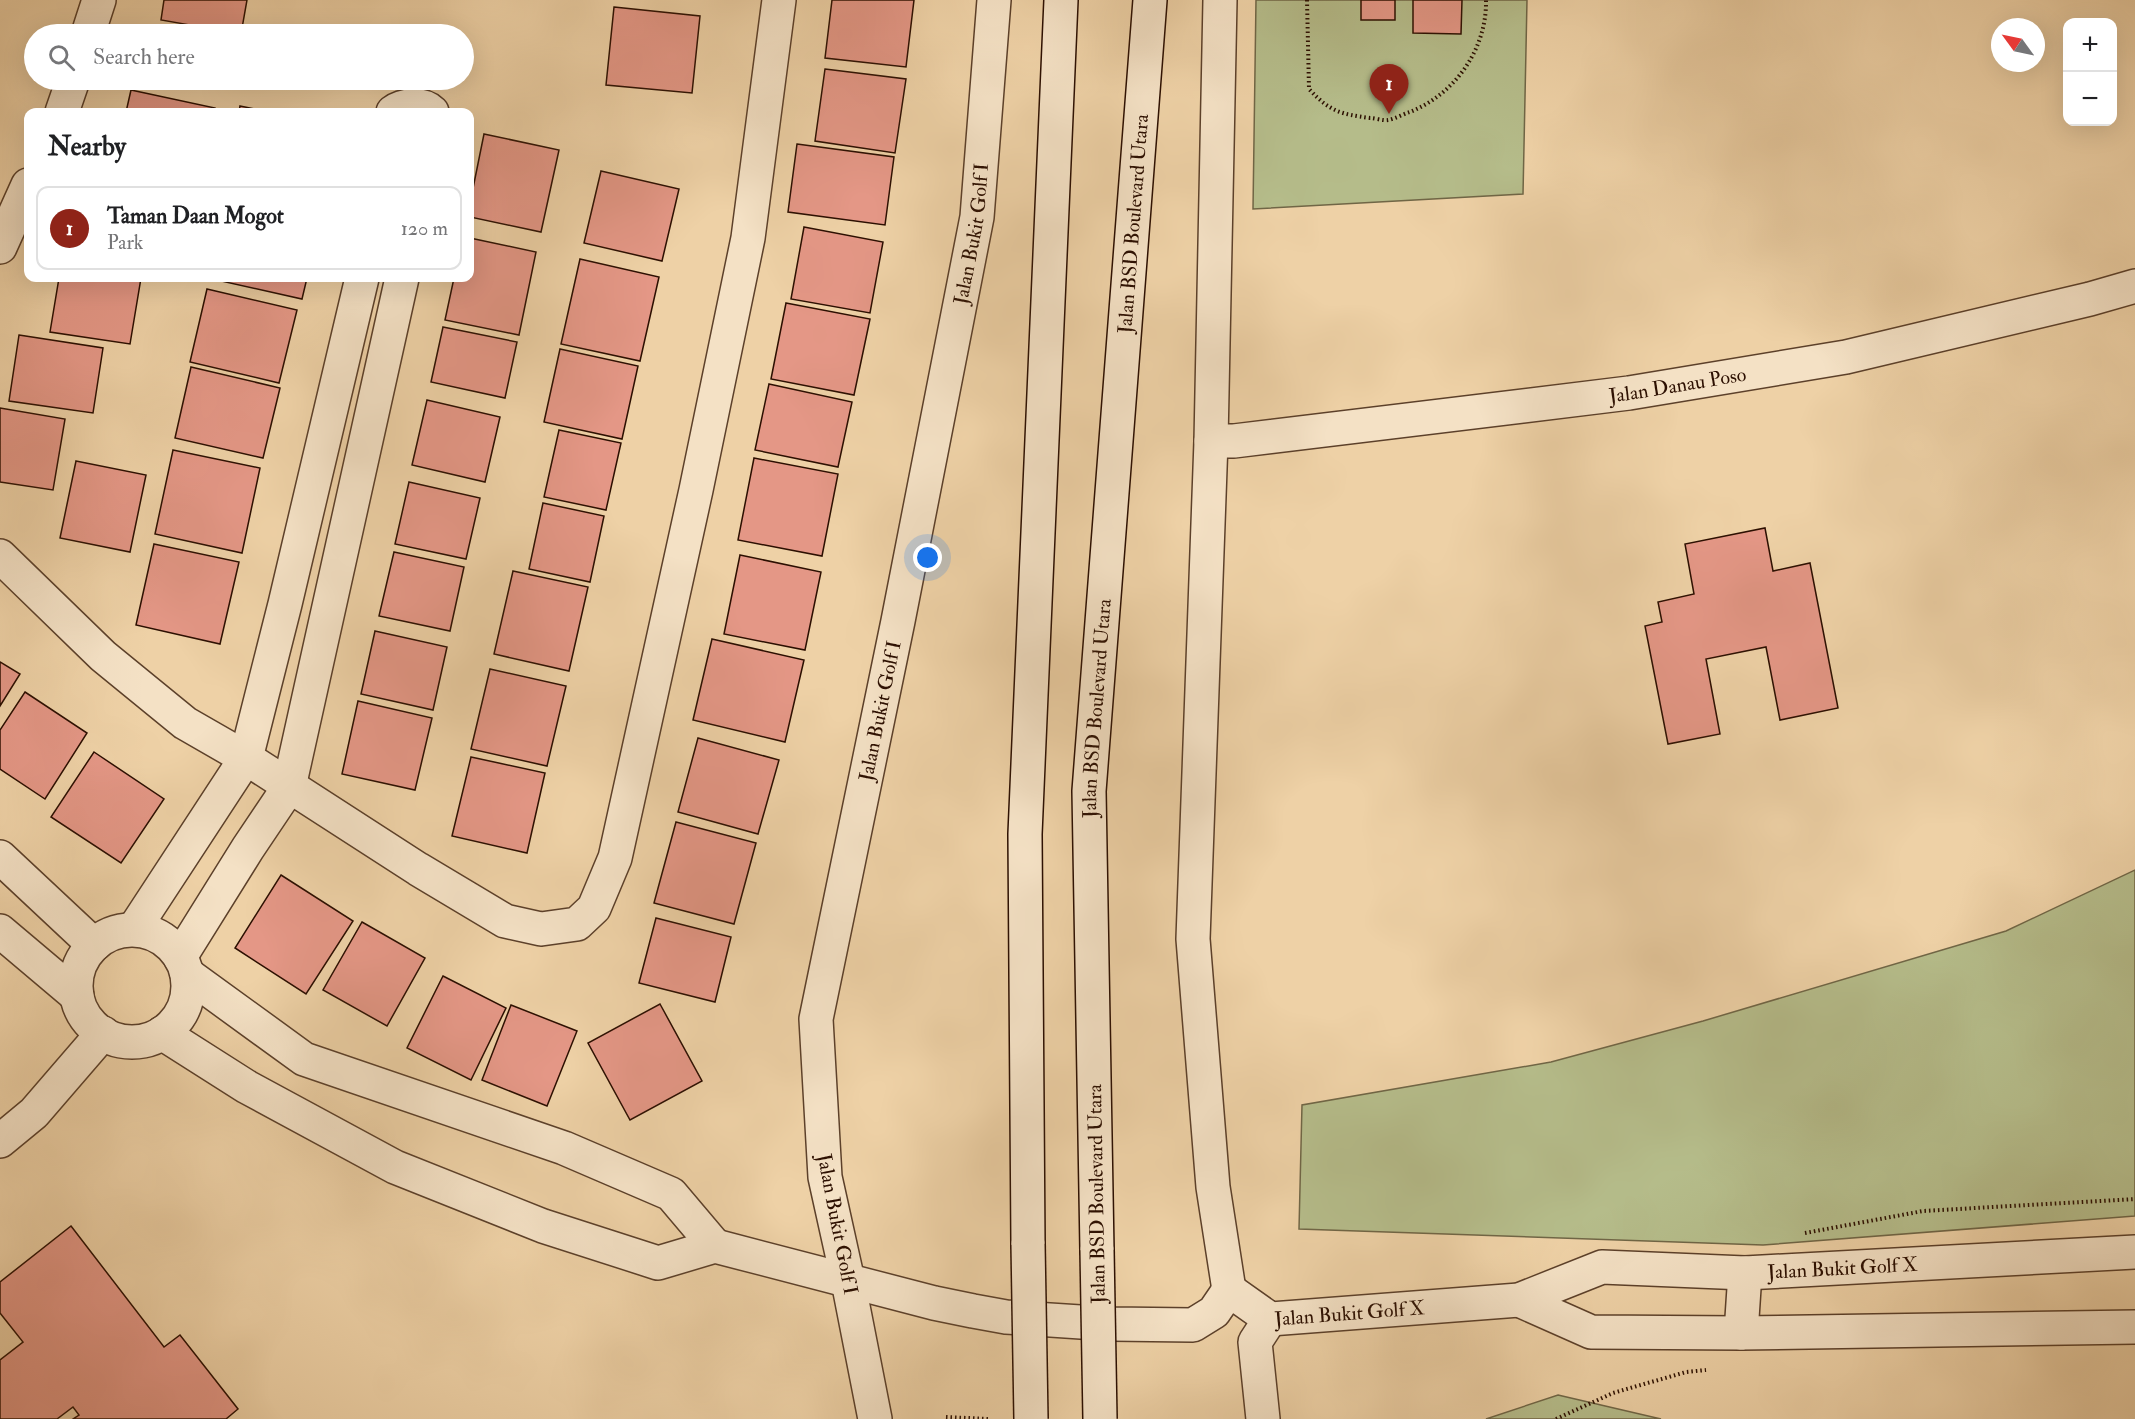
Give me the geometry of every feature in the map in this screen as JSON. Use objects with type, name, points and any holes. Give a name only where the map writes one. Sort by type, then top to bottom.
[{"type":"street","points":[[91,24],[99,0]]},
{"type":"street","points":[[0,556],[103,656],[185,723],[246,758],[505,921],[541,929],[577,924],[594,908],[615,858],[694,502],[748,238],[779,0]]},
{"type":"street","name":"Jalan Bukit Golf I","points":[[875,1419],[825,1177],[816,1019],[898,621],[977,216],[994,0]]},
{"type":"street","points":[[1031,1419],[1025,834],[1061,0]]},
{"type":"street","name":"Jalan BSD Boulevard Utara","points":[[1100,1419],[1089,791],[1150,0]]},
{"type":"street","points":[[1220,0],[1211,441],[1193,939],[1221,1301]]},
{"type":"street","points":[[63,108],[70,90]]},
{"type":"street","points":[[399,108],[424,106],[427,108]]},
{"type":"street","points":[[0,247],[24,194]]},
{"type":"street","points":[[134,929],[246,758],[361,282]]},
{"type":"street","points":[[401,282],[289,787],[248,848],[184,966],[187,997],[178,1017],[162,1033],[147,1040],[132,1042],[117,1040],[91,1024],[82,1011],[77,996],[76,981],[80,966],[94,945],[115,932],[134,929],[153,933],[168,943],[184,966],[304,1059],[564,1148],[671,1194],[715,1246]]},
{"type":"street","name":"Jalan Danau Poso","points":[[1211,441],[1234,441],[1606,396],[1686,384],[1846,357],[2090,299],[2135,286]]},
{"type":"street","points":[[338,378],[378,385]]},
{"type":"street","points":[[0,856],[94,945]]},
{"type":"street","points":[[0,931],[77,996]]},
{"type":"street","points":[[0,1141],[34,1113],[103,1033]]},
{"type":"street","points":[[162,1033],[247,1088],[395,1167],[543,1226],[658,1263],[715,1246],[934,1304],[1006,1317],[1111,1324],[1193,1325],[1221,1301]]},
{"type":"street","name":"Jalan Bukit Golf X","points":[[1262,1330],[1519,1300],[1602,1267],[1744,1273],[2135,1252]]},
{"type":"street","points":[[1741,1333],[1744,1273]]},
{"type":"street","name":"Jalan Bukit Golf X","points":[[1519,1300],[1590,1332],[1741,1333],[2135,1327]]},
{"type":"street","points":[[1221,1301],[1262,1330],[1263,1419]]},
{"type":"path","points":[[1307,0],[1309,89],[1321,102],[1341,114],[1388,120],[1427,105],[1455,82],[1477,48],[1486,12],[1486,0]]},
{"type":"path","points":[[1794,1234],[1923,1211],[2135,1199]]},
{"type":"path","points":[[1556,1419],[1612,1393],[1686,1372],[1708,1370]]},
{"type":"path","points":[[946,1417],[989,1419]]},
{"type":"green space","points":[[1256,0],[1527,0],[1523,194],[1253,209]]},
{"type":"green space","points":[[2135,870],[2135,1216],[1763,1245],[1299,1229],[1302,1105],[1551,1062],[1703,1021],[2006,931]]},
{"type":"green space","points":[[1558,1395],[1661,1419],[1486,1419]]},
{"type":"building","points":[[164,0],[247,0],[243,24],[184,24],[161,20]]},
{"type":"building","points":[[832,0],[914,0],[906,67],[825,58]]},
{"type":"building","points":[[1361,0],[1395,0],[1395,20],[1361,20]]},
{"type":"building","points":[[1413,0],[1462,0],[1461,34],[1413,33]]},
{"type":"building","points":[[614,7],[700,16],[692,93],[606,85]]},
{"type":"building","points":[[825,69],[906,79],[895,153],[815,141]]},
{"type":"building","points":[[131,90],[215,108],[127,108]]},
{"type":"building","points":[[484,134],[559,150],[541,232],[474,218],[474,183]]},
{"type":"building","points":[[797,144],[894,157],[885,225],[788,212]]},
{"type":"building","points":[[601,171],[679,189],[662,261],[584,243]]},
{"type":"building","points":[[804,227],[883,242],[870,313],[791,299]]},
{"type":"building","points":[[474,239],[536,252],[519,335],[445,320],[453,282],[474,282]]},
{"type":"building","points":[[580,259],[659,277],[640,361],[561,344]]},
{"type":"building","points":[[58,282],[140,282],[130,344],[50,332]]},
{"type":"building","points":[[226,282],[306,282],[302,299]]},
{"type":"building","points":[[207,289],[297,310],[279,383],[190,362]]},
{"type":"building","points":[[786,303],[870,319],[854,395],[771,379]]},
{"type":"building","points":[[443,327],[517,342],[505,398],[431,382]]},
{"type":"building","points":[[19,335],[103,348],[93,413],[9,401]]},
{"type":"building","points":[[560,349],[638,366],[622,439],[544,422]]},
{"type":"building","points":[[191,367],[280,388],[263,458],[175,438]]},
{"type":"building","points":[[769,384],[852,402],[838,467],[755,450]]},
{"type":"building","points":[[427,400],[500,417],[485,482],[412,465]]},
{"type":"building","points":[[0,408],[65,419],[53,490],[0,482]]},
{"type":"building","points":[[559,430],[621,443],[606,510],[544,497]]},
{"type":"building","points":[[173,450],[260,468],[242,553],[155,534]]},
{"type":"building","points":[[754,458],[838,474],[822,556],[738,540]]},
{"type":"building","points":[[76,461],[146,475],[130,552],[60,538]]},
{"type":"building","points":[[409,482],[480,498],[466,559],[395,544]]},
{"type":"building","points":[[543,503],[604,516],[590,582],[529,569]]},
{"type":"building","points":[[1765,528],[1773,571],[1810,563],[1838,708],[1780,720],[1766,647],[1706,659],[1720,734],[1668,744],[1645,626],[1662,622],[1658,602],[1694,594],[1685,544]]},
{"type":"building","points":[[154,544],[239,562],[220,644],[136,625]]},
{"type":"building","points":[[394,552],[464,567],[450,631],[379,616]]},
{"type":"building","points":[[740,555],[821,572],[805,650],[724,634]]},
{"type":"building","points":[[513,571],[588,587],[569,671],[494,654]]},
{"type":"building","points":[[375,631],[447,647],[433,710],[361,694]]},
{"type":"building","points":[[712,639],[804,660],[785,742],[693,720]]},
{"type":"building","points":[[0,662],[20,674],[0,706]]},
{"type":"building","points":[[490,669],[566,686],[547,766],[471,749]]},
{"type":"building","points":[[25,692],[87,733],[45,799],[0,769],[0,730]]},
{"type":"building","points":[[358,701],[432,718],[415,790],[342,774]]},
{"type":"building","points":[[698,738],[779,760],[758,834],[678,812]]},
{"type":"building","points":[[94,752],[164,799],[121,863],[51,817]]},
{"type":"building","points":[[471,757],[545,773],[527,853],[452,836]]},
{"type":"building","points":[[676,822],[756,843],[734,924],[654,903]]},
{"type":"building","points":[[281,875],[353,921],[306,994],[235,948]]},
{"type":"building","points":[[656,918],[731,937],[715,1002],[639,983]]},
{"type":"building","points":[[362,922],[425,958],[387,1026],[323,990]]},
{"type":"building","points":[[443,976],[506,1008],[471,1080],[407,1048]]},
{"type":"building","points":[[660,1004],[702,1081],[630,1120],[588,1043]]},
{"type":"building","points":[[511,1005],[577,1031],[547,1106],[482,1080]]},
{"type":"building","points":[[71,1226],[164,1347],[180,1335],[238,1409],[226,1419],[73,1419],[79,1415],[73,1407],[57,1419],[0,1419],[0,1360],[23,1342],[0,1313],[0,1282]]},
{"type":"place","name":"Taman Daan Mogot","points":[[1389,114]]}]
